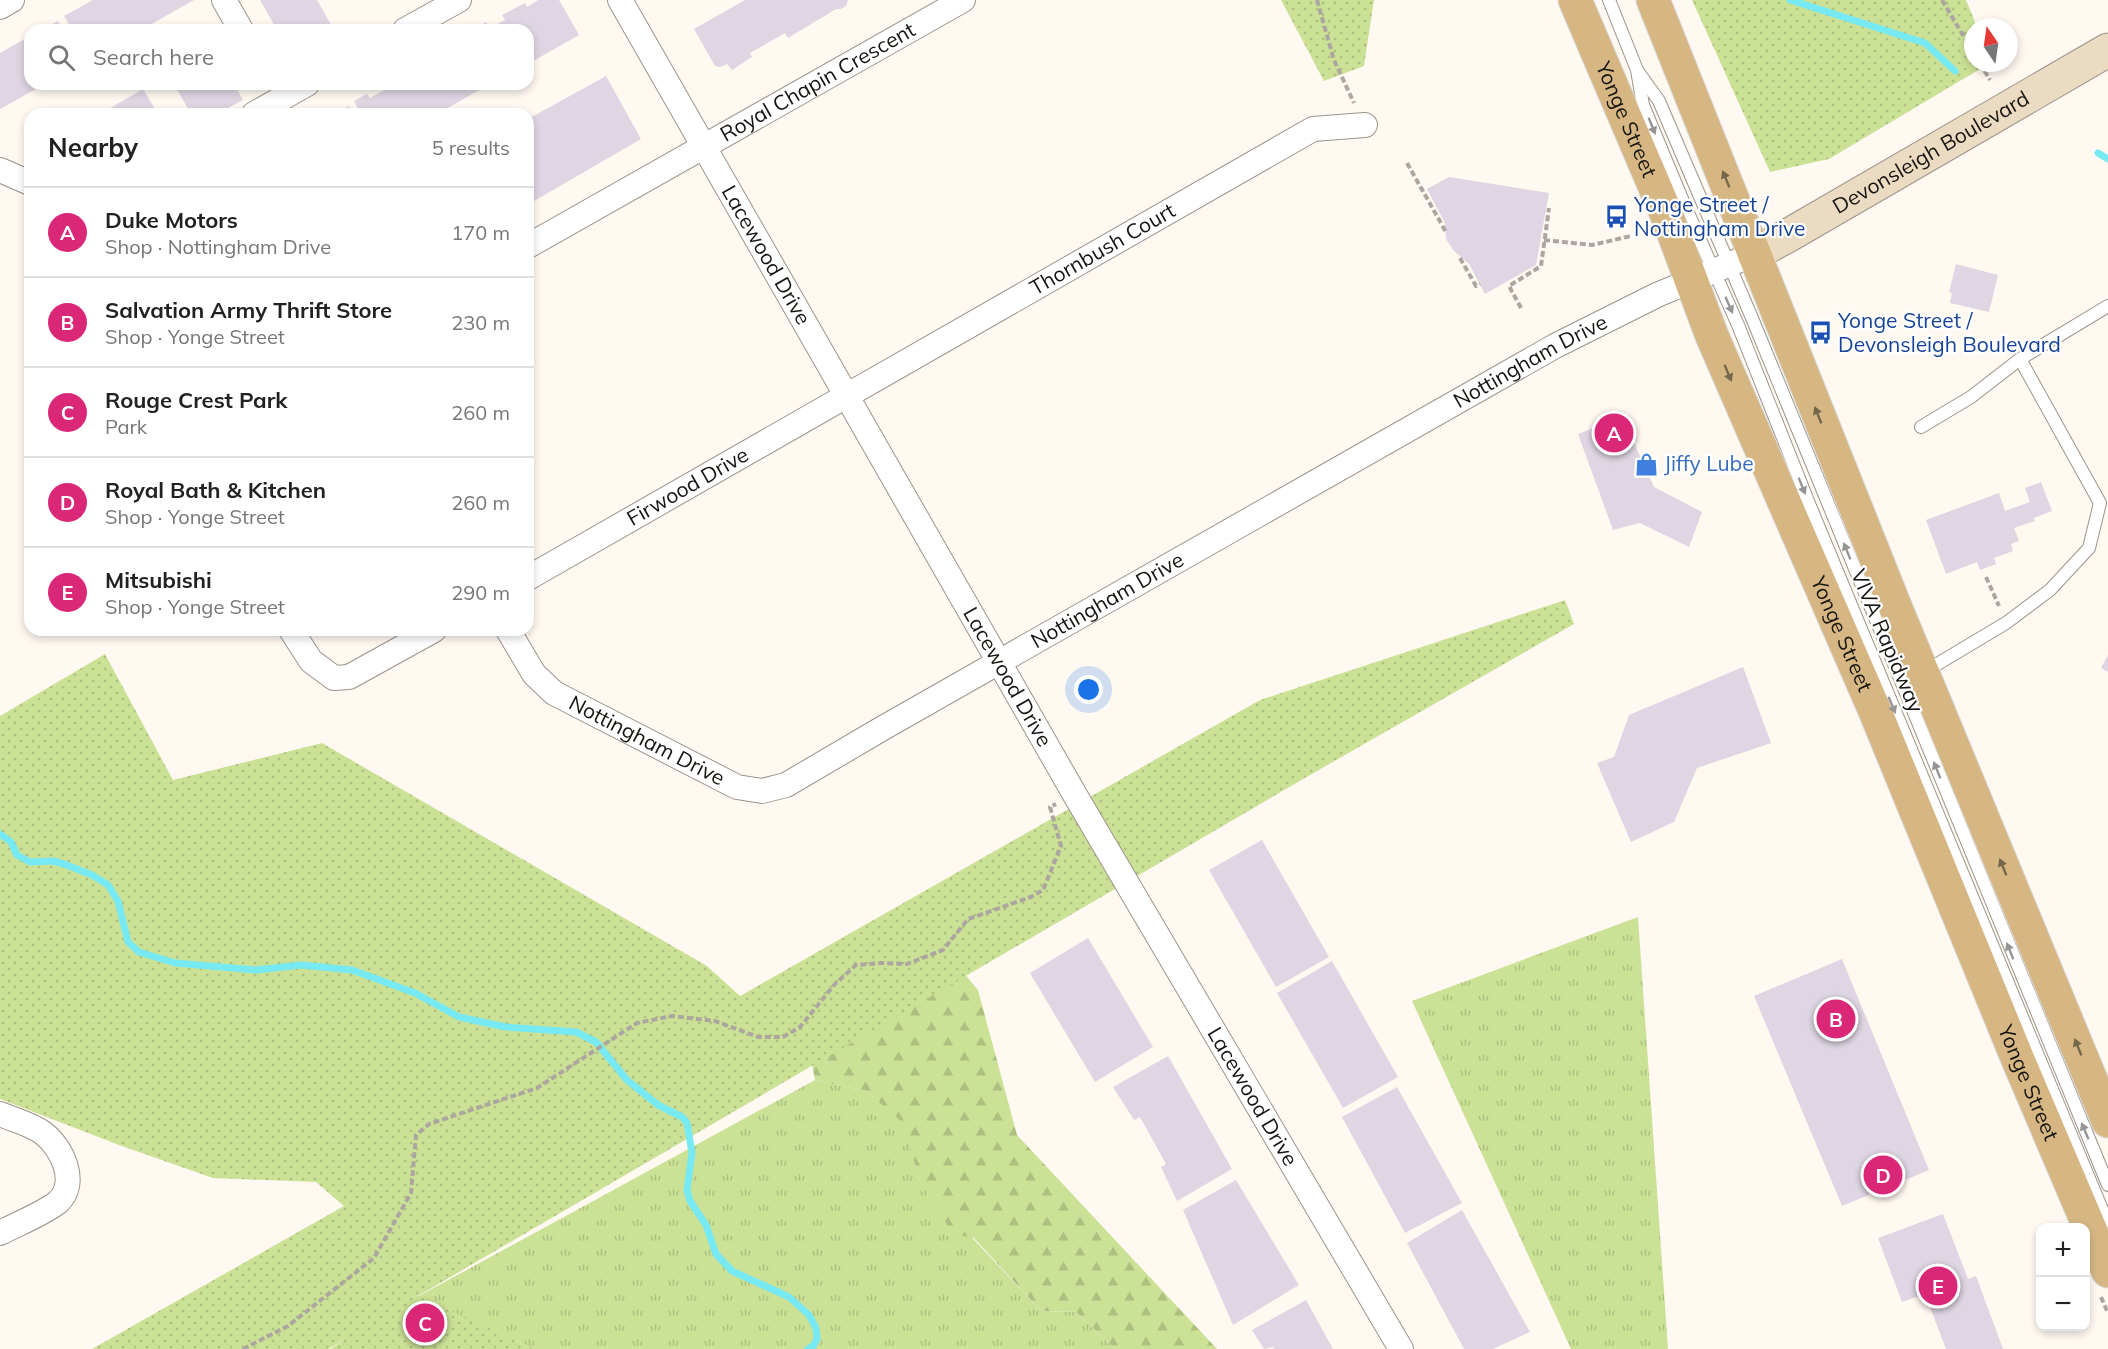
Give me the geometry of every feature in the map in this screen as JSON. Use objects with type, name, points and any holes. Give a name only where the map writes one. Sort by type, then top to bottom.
[{"type":"main road","name":"Yonge Street","points":[[1575,0],[1666,213],[1722,267],[1923,673],[2108,1121]]},
{"type":"main road","name":"Yonge Street","points":[[1653,0],[1729,188],[1722,267],[1712,336],[1875,711],[2016,1055],[2108,1271]]},
{"type":"street","points":[[0,7],[12,0]]},
{"type":"street","points":[[224,0],[238,24]]},
{"type":"street","points":[[416,24],[459,0]]},
{"type":"street","name":"Lacewood Drive","points":[[620,0],[1075,795],[1401,1349]]},
{"type":"street","name":"Royal Chapin Crescent","points":[[705,146],[963,0]]},
{"type":"street","name":"Devonsleigh Boulevard","points":[[1722,267],[1909,167],[2108,50]]},
{"type":"street","points":[[260,108],[276,91]]},
{"type":"street","name":"Thornbush Court","points":[[847,395],[1313,129],[1365,125]]},
{"type":"street","points":[[534,243],[705,146]]},
{"type":"street","points":[[0,170],[24,180]]},
{"type":"street","name":"Nottingham Drive","points":[[512,636],[534,674],[554,693],[737,787],[762,791],[786,785],[1555,346],[1657,295],[1722,267]]},
{"type":"street","name":"Firwood Drive","points":[[534,575],[847,395]]},
{"type":"street","points":[[295,636],[311,661],[334,678],[349,677],[423,636]]},
{"type":"street","points":[[0,1114],[42,1132],[56,1145],[68,1175],[66,1190],[58,1202],[0,1233]]},
{"type":"lane","name":"VIVA Rapidway","points":[[1609,0],[1637,70],[1643,105],[1722,267],[1738,325],[1819,527],[2108,1224]]},
{"type":"lane","name":"VIVA Rapidway","points":[[1637,70],[1659,101],[1722,267],[2108,1185]]},
{"type":"lane","points":[[1921,427],[1971,397],[2020,359],[2108,306]]},
{"type":"lane","points":[[1923,673],[2006,623],[2050,590],[2089,548],[2100,503],[2020,359]]},
{"type":"path","points":[[1317,0],[1334,60],[1365,125]]},
{"type":"path","points":[[1942,0],[1964,37]]},
{"type":"path","points":[[1985,72],[1990,80]]},
{"type":"path","points":[[1407,164],[1446,232]]},
{"type":"path","points":[[1521,308],[1508,284],[1541,266],[1549,208]]},
{"type":"path","points":[[1544,240],[1592,245],[1631,236]]},
{"type":"path","points":[[1460,258],[1476,286],[1480,284]]},
{"type":"path","points":[[1986,577],[2006,623]]},
{"type":"path","points":[[243,1349],[288,1326],[374,1258],[411,1193],[416,1135],[429,1124],[537,1088],[637,1023],[672,1016],[715,1021],[758,1037],[783,1037],[800,1027],[835,984],[856,965],[907,964],[943,950],[968,919],[1031,897],[1043,890],[1061,846],[1050,807],[1075,795]]},
{"type":"green space","points":[[1281,0],[1374,0],[1364,66],[1324,81]]},
{"type":"green space","points":[[1692,0],[1966,0],[1973,18],[1964,18],[1964,72],[1975,72],[1829,159],[1770,172]]},
{"type":"green space","points":[[1565,600],[1574,624],[1310,775],[418,1296],[535,1349],[330,1349],[346,1339],[328,1349],[92,1349],[344,1206],[316,1182],[213,1178],[0,1099],[0,716],[105,654],[173,780],[322,743],[707,966],[740,996],[1260,700]]},
{"type":"green space","points":[[1638,917],[1668,1349],[1571,1349],[1412,1001]]},
{"type":"green space","points":[[958,966],[978,990],[1017,1135],[1217,1349],[1120,1349],[1113,1347],[1076,1312],[1041,1311],[974,1238],[953,1234],[920,1182],[903,1123],[866,1091],[815,1080],[809,1049]]},
{"type":"green space","points":[[815,1080],[866,1091],[904,1123],[920,1182],[1041,1311],[1076,1312],[1113,1347],[1120,1349],[535,1349],[417,1297]]},
{"type":"building","points":[[93,0],[194,0],[152,24],[69,24],[64,16]]},
{"type":"building","points":[[260,0],[317,0],[331,24],[274,24]]},
{"type":"building","points":[[538,0],[559,0],[579,35],[534,61],[534,24],[498,24],[505,20],[502,15],[525,3],[527,7]]},
{"type":"building","points":[[745,0],[848,0],[846,6],[836,9],[788,38],[785,33],[750,53],[752,57],[732,70],[727,64],[720,67],[715,66],[694,29]]},
{"type":"building","points":[[24,39],[24,90],[34,90],[0,109],[0,53]]},
{"type":"building","points":[[606,76],[641,139],[534,201],[534,116]]},
{"type":"building","points":[[144,90],[154,108],[110,108]]},
{"type":"building","points":[[177,90],[237,90],[243,100],[228,108],[188,108]]},
{"type":"building","points":[[384,90],[479,90],[448,108],[358,108],[354,101],[367,94],[370,98]]},
{"type":"building","points":[[1449,177],[1549,193],[1536,265],[1485,294],[1469,264],[1454,251],[1446,239],[1445,223],[1427,189]]},
{"type":"building","points":[[1956,264],[1998,275],[1989,312],[1950,303],[1952,293],[1949,292]]},
{"type":"building","points":[[1622,417],[1654,487],[1702,512],[1689,547],[1640,523],[1613,530],[1578,434]]},
{"type":"building","points":[[2041,482],[2052,511],[2034,518],[2035,521],[2014,528],[2019,541],[2011,544],[2013,551],[1994,558],[1996,564],[1980,570],[1977,562],[1946,574],[1926,520],[1999,493],[2005,511],[2030,502],[2025,488]]},
{"type":"building","points":[[2108,655],[2108,672],[2101,668]]},
{"type":"building","points":[[1743,667],[1771,743],[1697,768],[1674,822],[1631,842],[1597,763],[1614,757],[1629,715]]},
{"type":"building","points":[[1262,840],[1329,957],[1276,987],[1209,870]]},
{"type":"building","points":[[1088,938],[1153,1047],[1095,1082],[1030,973]]},
{"type":"building","points":[[1842,959],[1929,1170],[1842,1206],[1754,996]]},
{"type":"building","points":[[1332,961],[1398,1077],[1343,1108],[1277,993]]},
{"type":"building","points":[[1168,1056],[1232,1169],[1177,1201],[1161,1167],[1166,1164],[1140,1117],[1134,1120],[1113,1087]]},
{"type":"building","points":[[1397,1087],[1462,1203],[1405,1233],[1342,1117]]},
{"type":"building","points":[[1236,1180],[1299,1285],[1233,1325],[1183,1210]]},
{"type":"building","points":[[1462,1210],[1530,1332],[1493,1349],[1464,1349],[1407,1243]]},
{"type":"building","points":[[1943,1214],[1968,1279],[1976,1276],[2003,1349],[1946,1349],[1925,1294],[1902,1302],[1878,1238]]},
{"type":"building","points":[[1306,1300],[1333,1349],[1274,1349],[1273,1347],[1264,1349],[1252,1330]]},
{"type":"waterway","points":[[1790,0],[1925,43],[1955,71]]},
{"type":"waterway","points":[[2098,153],[2108,159]]},
{"type":"waterway","points":[[0,834],[11,842],[17,855],[30,862],[53,861],[64,864],[92,875],[108,885],[118,901],[128,942],[139,952],[175,963],[256,970],[301,965],[352,970],[415,993],[459,1017],[506,1027],[576,1032],[596,1042],[627,1080],[658,1105],[682,1117],[687,1123],[692,1153],[687,1190],[690,1201],[706,1225],[716,1254],[732,1271],[789,1297],[809,1315],[816,1328],[817,1339],[808,1349]]},
{"type":"place","name":"Yonge Street / Nottingham Drive","points":[[1616,217]]},
{"type":"place","name":"Yonge Street / Devonsleigh Boulevard","points":[[1820,333]]},
{"type":"place","name":"Duke Motors","points":[[1614,433]]},
{"type":"place","name":"Jiffy Lube","points":[[1646,464]]},
{"type":"place","name":"Salvation Army Thrift Store","points":[[1836,1019]]},
{"type":"place","name":"Royal Bath & Kitchen","points":[[1883,1175]]},
{"type":"place","name":"Mitsubishi","points":[[1938,1286]]},
{"type":"place","name":"Rouge Crest Park","points":[[425,1323]]}]
